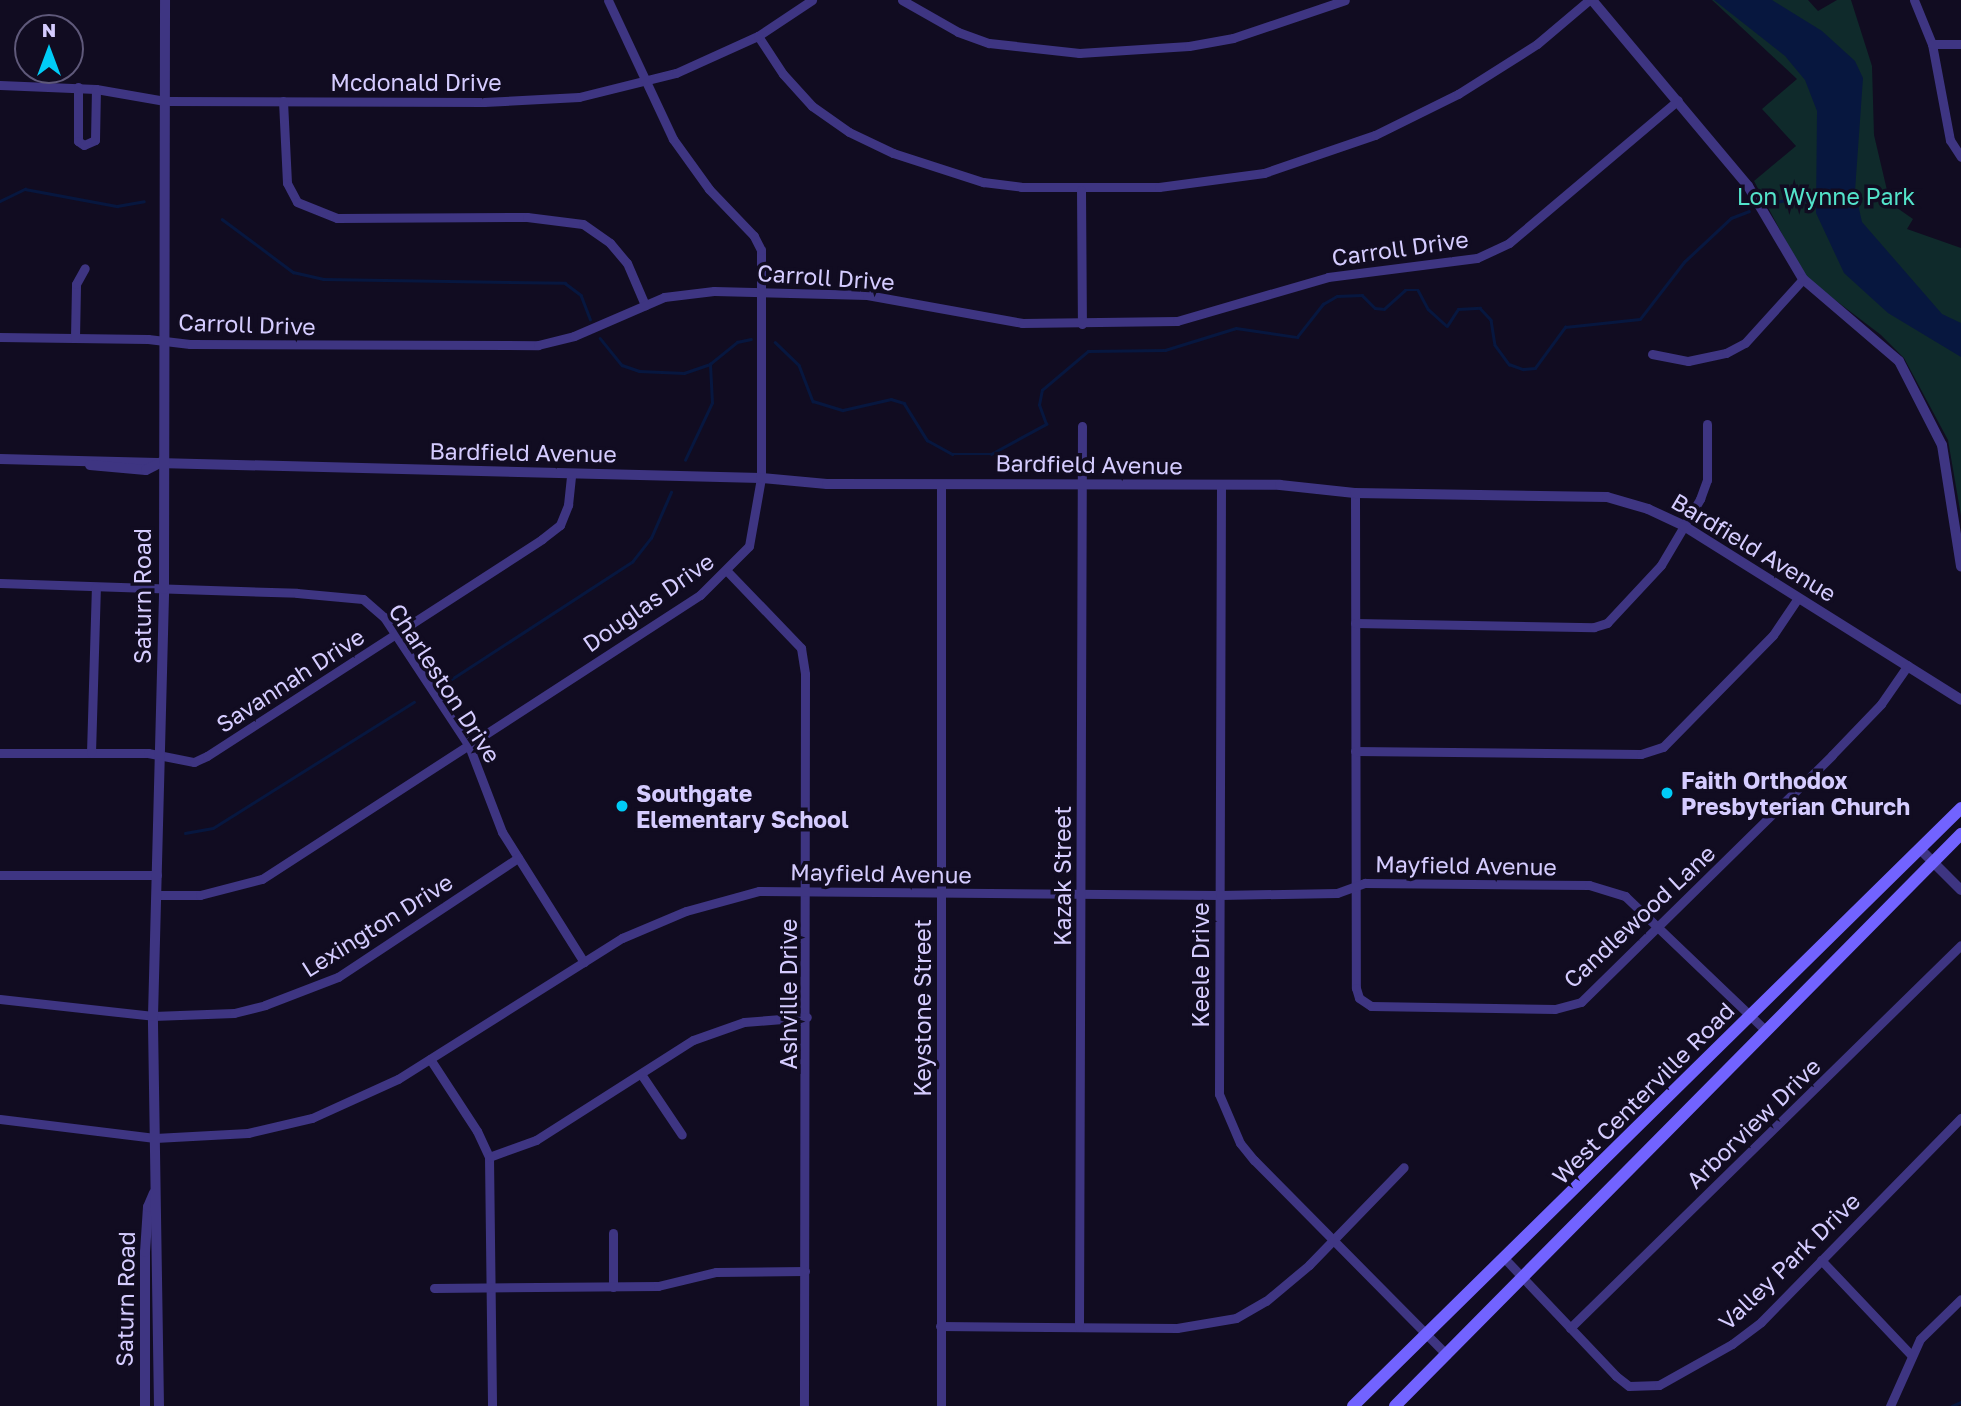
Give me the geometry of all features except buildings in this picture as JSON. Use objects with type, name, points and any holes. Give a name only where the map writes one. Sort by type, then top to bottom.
[{"type":"main road","name":"West Centerville Road","points":[[1353,1406],[1506,1260],[1961,808]]},
{"type":"main road","name":"West Centerville Road","points":[[1395,1406],[1764,1029],[1961,834]]},
{"type":"street","name":"Saturn Road","points":[[159,1406],[153,1016],[164,589],[162,462],[165,0]]},
{"type":"street","name":"Douglas Drive","points":[[156,895],[200,895],[262,879],[700,595],[727,571],[749,546],[761,478],[763,261],[754,236],[709,189],[674,139],[608,0]]},
{"type":"street","name":"Mcdonald Drive","points":[[0,85],[78,87],[165,100],[548,100],[647,83],[758,36],[812,0]]},
{"type":"street","points":[[902,0],[958,32],[989,43],[1079,53],[1189,46],[1233,38],[1345,0]]},
{"type":"street","points":[[758,36],[783,74],[812,106],[882,148],[984,182],[1081,190],[1159,187],[1264,173],[1375,135],[1421,115],[1492,73],[1537,44],[1591,0],[1748,186],[1802,279],[1899,361],[1926,408],[1942,445],[1961,567]]},
{"type":"street","points":[[1914,0],[1932,44],[1950,140],[1960,156]]},
{"type":"street","points":[[1932,44],[1961,44]]},
{"type":"street","points":[[78,87],[78,141],[84,145],[95,140],[96,89]]},
{"type":"street","name":"Carroll Drive","points":[[0,337],[164,341],[203,345],[538,345],[575,336],[682,292],[763,291],[867,295],[981,317],[1082,324],[1177,321],[1328,278],[1477,258],[1509,243],[1678,100]]},
{"type":"street","points":[[282,101],[287,183],[297,202],[337,218],[527,217],[583,224],[610,243],[627,263],[645,305]]},
{"type":"street","points":[[1081,190],[1082,324]]},
{"type":"street","points":[[75,338],[76,284],[85,268]]},
{"type":"street","points":[[1652,354],[1688,361],[1726,353],[1745,343],[1802,279]]},
{"type":"street","points":[[1355,623],[1594,627],[1607,623],[1649,580],[1684,526],[1707,481],[1707,424]]},
{"type":"street","name":"Kazak Street","points":[[1079,1327],[1082,426]]},
{"type":"street","name":"Bardfield Avenue","points":[[0,459],[941,485],[1280,485],[1355,493],[1607,497],[1648,509],[1684,526],[1961,700]]},
{"type":"street","name":"Savannah Drive","points":[[0,753],[160,755],[194,762],[207,756],[396,635],[560,525],[568,505],[571,474]]},
{"type":"street","name":"Keystone Street","points":[[941,485],[941,1406]]},
{"type":"street","name":"Keele Drive","points":[[1221,487],[1219,1094],[1240,1143],[1447,1355]]},
{"type":"street","points":[[1354,885],[1355,493]]},
{"type":"street","name":"Ashville Drive","points":[[727,571],[801,648],[808,717],[804,1406]]},
{"type":"street","name":"Charleston Drive","points":[[0,583],[351,596],[363,599],[384,617],[469,746],[502,832],[584,962]]},
{"type":"street","points":[[91,753],[96,587]]},
{"type":"street","points":[[1355,751],[1641,754],[1663,747],[1773,635],[1798,598]]},
{"type":"street","name":"Candlewood Lane","points":[[1354,885],[1359,998],[1371,1006],[1568,1008],[1608,979],[1873,712],[1908,666]]},
{"type":"street","points":[[1920,849],[1961,890]]},
{"type":"street","name":"Lexington Drive","points":[[0,999],[153,1016],[234,1013],[305,992],[338,977],[518,858]]},
{"type":"street","points":[[0,875],[157,875]]},
{"type":"street","name":"Mayfield Avenue","points":[[0,1119],[155,1138],[248,1133],[312,1118],[379,1090],[584,962],[654,923],[718,900],[759,891],[1220,895],[1338,893],[1354,885],[1589,885],[1625,896],[1764,1029]]},
{"type":"street","name":"Arborview Drive","points":[[1570,1328],[1961,945]]},
{"type":"street","points":[[489,1157],[536,1140],[694,1040],[724,1028],[765,1019],[807,1017]]},
{"type":"street","points":[[430,1059],[477,1131],[489,1157],[493,1287],[492,1406]]},
{"type":"street","points":[[641,1074],[682,1135]]},
{"type":"street","name":"Valley Park Drive","points":[[1506,1260],[1629,1386],[1659,1385],[1732,1344],[1761,1322],[1961,1118]]},
{"type":"street","points":[[940,1326],[1177,1328],[1236,1318],[1266,1301],[1333,1240],[1405,1167]]},
{"type":"street","name":"Saturn Road","points":[[145,1406],[145,1252],[148,1207],[154,1193]]},
{"type":"street","points":[[613,1233],[613,1287]]},
{"type":"street","points":[[1821,1260],[1911,1355]]},
{"type":"street","points":[[434,1288],[658,1286],[716,1272],[805,1271]]},
{"type":"street","points":[[1890,1406],[1920,1339],[1961,1299]]},
{"type":"green space","name":"Lon Wynne Park","points":[[1712,0],[1808,0],[1818,11],[1837,0],[1851,0],[1872,66],[1874,135],[1890,203],[1913,219],[1907,229],[1961,248],[1961,516],[1948,440],[1904,358],[1881,335],[1805,277],[1754,181],[1796,146],[1762,109],[1797,79]]},
{"type":"water","points":[[1714,0],[1772,0],[1822,31],[1855,61],[1863,78],[1855,191],[1862,222],[1942,314],[1961,323],[1961,357],[1888,313],[1844,273],[1816,213],[1817,111],[1805,80],[1785,56]]},
{"type":"waterway","points":[[0,201],[25,189],[117,206],[144,201]]},
{"type":"waterway","points":[[1768,204],[1793,198],[1816,202]]},
{"type":"waterway","points":[[775,342],[799,365],[813,401],[843,410],[891,399],[904,403],[927,440],[952,454],[991,454],[1046,424],[1039,405],[1042,390],[1088,351],[1165,350],[1236,328],[1297,337],[1323,304],[1337,296],[1362,295],[1375,308],[1384,309],[1405,290],[1418,290],[1428,309],[1447,326],[1458,309],[1480,308],[1491,320],[1495,345],[1509,364],[1523,369],[1535,368],[1565,327],[1640,319],[1684,262],[1731,218],[1749,211]]},
{"type":"waterway","points":[[222,219],[293,272],[323,279],[565,283],[581,295],[590,319]]},
{"type":"waterway","points":[[600,338],[622,365],[639,371],[684,373],[710,364],[737,342],[751,339]]},
{"type":"waterway","points":[[685,460],[712,403],[710,364]]},
{"type":"waterway","points":[[447,682],[632,562],[651,538],[671,492]]},
{"type":"waterway","points":[[185,833],[213,828],[414,702]]},
{"type":"waterway","points":[[1952,1406],[1961,1402]]},
{"type":"place","name":"Faith Orthodox Presbyterian Church","points":[[1667,793]]},
{"type":"place","name":"Southgate Elementary School","points":[[622,806]]}]
